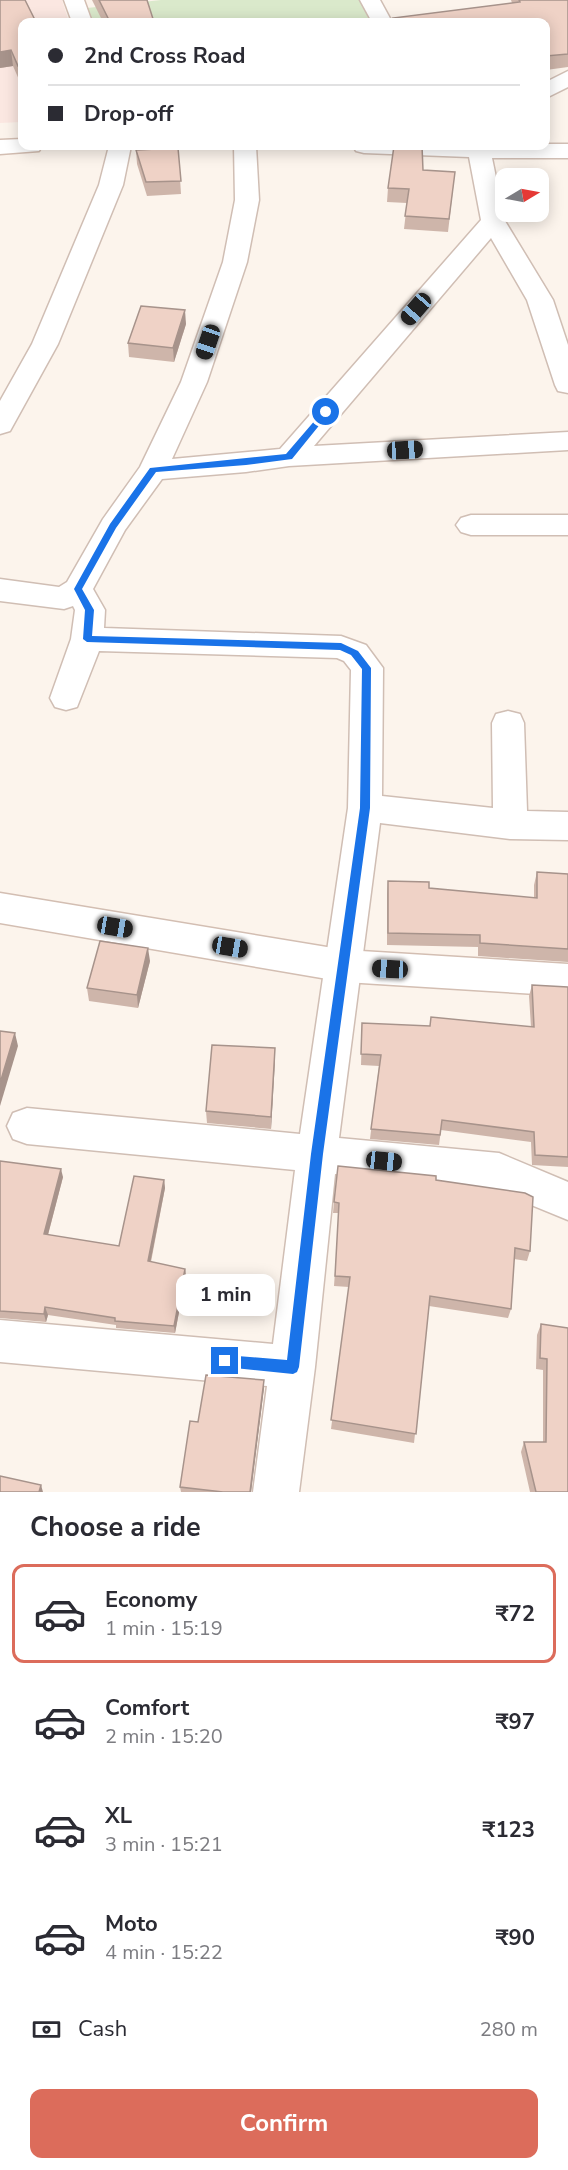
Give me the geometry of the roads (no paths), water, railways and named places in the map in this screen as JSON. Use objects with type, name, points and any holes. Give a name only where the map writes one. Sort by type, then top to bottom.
[{"type":"street","points":[[74,0],[81,18]]},
{"type":"street","points":[[370,0],[380,18]]},
{"type":"street","points":[[550,89],[568,78]]},
{"type":"street","points":[[0,147],[18,146]]},
{"type":"street","points":[[550,149],[568,151]]},
{"type":"street","points":[[0,425],[45,344],[111,185],[119,150]]},
{"type":"street","points":[[0,590],[64,598],[78,589],[113,526],[153,470],[194,382],[236,262],[247,200],[245,150]]},
{"type":"street","points":[[465,150],[498,150]]},
{"type":"street","points":[[479,151],[493,221],[540,300],[568,385]]},
{"type":"street","points":[[289,457],[493,221]]},
{"type":"street","points":[[153,470],[246,463],[289,457],[568,441]]},
{"type":"street","points":[[471,525],[568,525]]},
{"type":"street","points":[[66,698],[87,639],[90,610],[78,589]]},
{"type":"street","points":[[87,639],[341,647],[355,653],[367,668],[365,808],[345,966],[317,1154],[293,1367],[276,1492]]},
{"type":"street","points":[[508,723],[510,825]]},
{"type":"street","points":[[365,808],[510,825],[568,826]]},
{"type":"street","points":[[0,908],[345,966],[568,980]]},
{"type":"street","points":[[27,1126],[499,1172],[568,1201]]},
{"type":"street","points":[[0,1341],[293,1367]]}]
